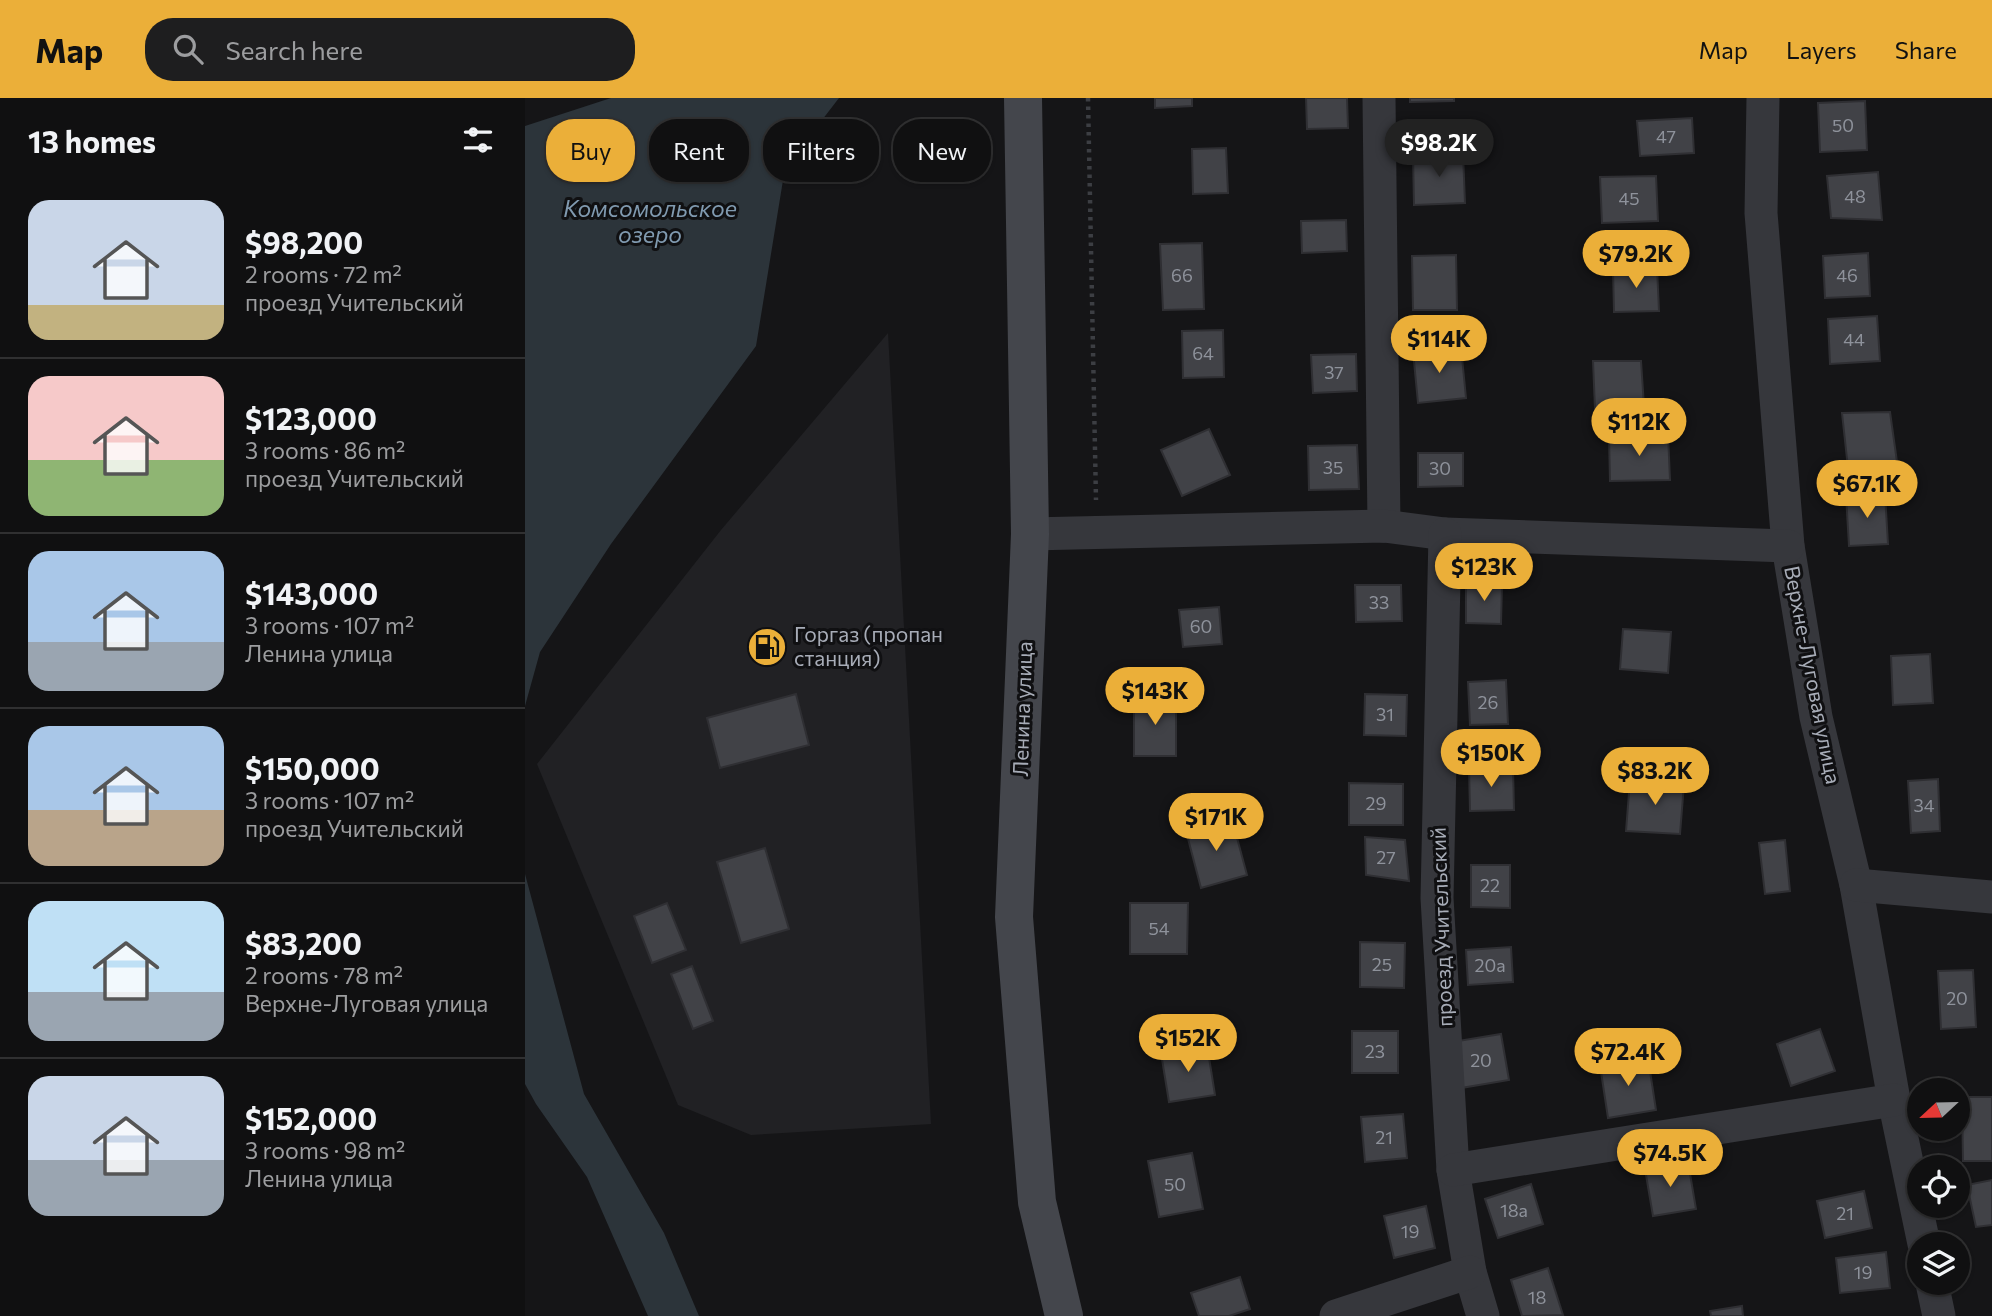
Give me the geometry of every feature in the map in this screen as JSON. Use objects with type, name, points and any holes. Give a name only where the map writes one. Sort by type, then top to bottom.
[{"type":"main road","name":"Ленина улица","points":[[1023,98],[1030,534],[1014,917],[1037,1202],[1064,1316]]},
{"type":"street","points":[[1379,98],[1384,526]]},
{"type":"street","name":"Верхне-Луговая улица","points":[[1763,98],[1761,212],[1787,546],[1816,717],[1856,885],[1893,1100],[1921,1232]]},
{"type":"street","points":[[1030,534],[1384,526],[1445,534],[1787,546]]},
{"type":"street","name":"проезд Учительский","points":[[1445,534],[1437,898],[1453,1170],[1470,1272],[1483,1316]]},
{"type":"street","points":[[1856,885],[1992,897]]},
{"type":"street","points":[[1453,1170],[1893,1100]]},
{"type":"street","points":[[1336,1316],[1470,1272]]},
{"type":"street","points":[[1935,1295],[1939,1316]]},
{"type":"path","points":[[1088,98],[1097,532]]},
{"type":"shaded area","name":"Горгаз (пропан станция)","points":[[888,333],[931,1124],[751,1135],[678,1105],[537,764],[721,530]]},
{"type":"water","name":"Комсомольское озеро","points":[[611,98],[839,98],[823,119],[763,119],[763,182],[783,182],[756,346],[611,544],[540,652],[525,706],[525,126],[546,119],[546,182],[635,182],[635,119],[546,119]]},
{"type":"water","points":[[525,874],[584,1094],[664,1233],[699,1316],[648,1316],[587,1177],[525,1084]]},
{"type":"building","points":[[1155,98],[1192,98],[1192,106],[1155,108]]},
{"type":"building","points":[[1306,98],[1347,98],[1348,128],[1307,129]]},
{"type":"building","points":[[1410,98],[1454,98],[1454,101],[1410,102]]},
{"type":"building","points":[[1865,101],[1867,150],[1820,152],[1818,103]]},
{"type":"building","points":[[1692,118],[1694,153],[1640,156],[1637,121]]},
{"type":"building","points":[[1226,148],[1228,193],[1193,194],[1192,149]]},
{"type":"building","points":[[1463,153],[1465,203],[1414,205],[1413,155]]},
{"type":"building","points":[[1878,172],[1882,220],[1831,218],[1827,176]]},
{"type":"building","points":[[1656,176],[1658,221],[1602,223],[1600,177]]},
{"type":"building","points":[[1346,220],[1347,251],[1302,253],[1301,221]]},
{"type":"building","points":[[1202,243],[1204,309],[1163,310],[1160,244]]},
{"type":"building","points":[[1868,253],[1870,296],[1825,298],[1823,256]]},
{"type":"building","points":[[1456,255],[1457,310],[1413,310],[1412,256]]},
{"type":"building","points":[[1657,267],[1659,311],[1614,312],[1613,269]]},
{"type":"building","points":[[1877,316],[1880,361],[1830,364],[1828,319]]},
{"type":"building","points":[[1223,330],[1224,377],[1183,378],[1182,331]]},
{"type":"building","points":[[1461,347],[1466,398],[1418,403],[1413,351]]},
{"type":"building","points":[[1356,354],[1357,391],[1313,393],[1311,355]]},
{"type":"building","points":[[1593,361],[1641,361],[1644,406],[1595,409]]},
{"type":"building","points":[[1890,412],[1898,469],[1848,468],[1842,413]]},
{"type":"building","points":[[1209,429],[1230,475],[1182,496],[1161,450]]},
{"type":"building","points":[[1668,434],[1670,480],[1610,481],[1609,436]]},
{"type":"building","points":[[1357,445],[1359,489],[1309,490],[1308,446]]},
{"type":"building","points":[[1418,453],[1463,453],[1463,486],[1418,487]]},
{"type":"building","points":[[1885,494],[1888,544],[1849,546],[1846,495]]},
{"type":"building","points":[[1466,583],[1502,584],[1501,624],[1466,623]]},
{"type":"building","points":[[1355,585],[1401,585],[1402,621],[1356,622]]},
{"type":"building","points":[[1219,607],[1222,644],[1183,647],[1179,610]]},
{"type":"building","points":[[1623,629],[1671,632],[1668,673],[1620,669]]},
{"type":"building","points":[[1930,654],[1933,703],[1893,705],[1891,656]]},
{"type":"building","points":[[1506,680],[1508,724],[1470,725],[1468,682]]},
{"type":"building","points":[[796,694],[809,745],[720,768],[707,718]]},
{"type":"building","points":[[1365,694],[1407,695],[1406,736],[1364,735]]},
{"type":"building","points":[[1134,698],[1176,698],[1176,756],[1134,756]]},
{"type":"building","points":[[1469,767],[1513,767],[1514,810],[1470,811]]},
{"type":"building","points":[[1938,779],[1940,831],[1911,833],[1908,781]]},
{"type":"building","points":[[1630,780],[1684,784],[1680,834],[1626,831]]},
{"type":"building","points":[[1349,783],[1403,784],[1403,825],[1349,825]]},
{"type":"building","points":[[1232,819],[1247,875],[1201,888],[1186,831]]},
{"type":"building","points":[[1365,837],[1405,840],[1409,881],[1366,875]]},
{"type":"building","points":[[1785,840],[1790,891],[1765,894],[1759,843]]},
{"type":"building","points":[[765,848],[789,929],[741,943],[717,862]]},
{"type":"building","points":[[1471,865],[1510,865],[1510,908],[1471,907]]},
{"type":"building","points":[[667,903],[686,950],[652,963],[634,916]]},
{"type":"building","points":[[1130,903],[1188,903],[1187,954],[1130,954]]},
{"type":"building","points":[[1360,942],[1405,943],[1404,988],[1360,987]]},
{"type":"building","points":[[1511,947],[1513,982],[1468,985],[1466,950]]},
{"type":"building","points":[[692,966],[713,1021],[693,1029],[671,974]]},
{"type":"building","points":[[1973,970],[1976,1027],[1941,1029],[1938,971]]},
{"type":"building","points":[[1820,1029],[1835,1071],[1791,1086],[1777,1044]]},
{"type":"building","points":[[1352,1031],[1398,1031],[1398,1073],[1352,1073]]},
{"type":"building","points":[[1501,1034],[1509,1080],[1461,1088],[1452,1042]]},
{"type":"building","points":[[1207,1045],[1215,1095],[1169,1102],[1161,1053]]},
{"type":"building","points":[[1648,1058],[1656,1110],[1608,1118],[1600,1065]]},
{"type":"building","points":[[1971,1097],[1992,1097],[1992,1161],[1970,1161],[1970,1155],[1963,1155],[1963,1141],[1971,1141]]},
{"type":"building","points":[[1403,1114],[1407,1158],[1365,1162],[1361,1117]]},
{"type":"building","points":[[1192,1153],[1203,1209],[1159,1217],[1148,1161]]},
{"type":"building","points":[[1688,1162],[1696,1209],[1653,1216],[1645,1169]]},
{"type":"building","points":[[1992,1180],[1992,1225],[1976,1227],[1970,1184]]},
{"type":"building","points":[[1531,1184],[1543,1224],[1498,1238],[1485,1199]]},
{"type":"building","points":[[1864,1191],[1872,1228],[1825,1238],[1817,1201]]},
{"type":"building","points":[[1426,1206],[1435,1248],[1394,1258],[1384,1216]]},
{"type":"building","points":[[1886,1252],[1890,1288],[1840,1293],[1836,1258]]},
{"type":"building","points":[[1548,1268],[1563,1315],[1522,1316],[1511,1280]]},
{"type":"building","points":[[1240,1277],[1250,1309],[1229,1316],[1199,1316],[1191,1293]]},
{"type":"building","points":[[1742,1306],[1743,1316],[1711,1316],[1710,1311]]},
{"type":"place","name":"Горгаз (пропан станция)","points":[[767,647]]}]
